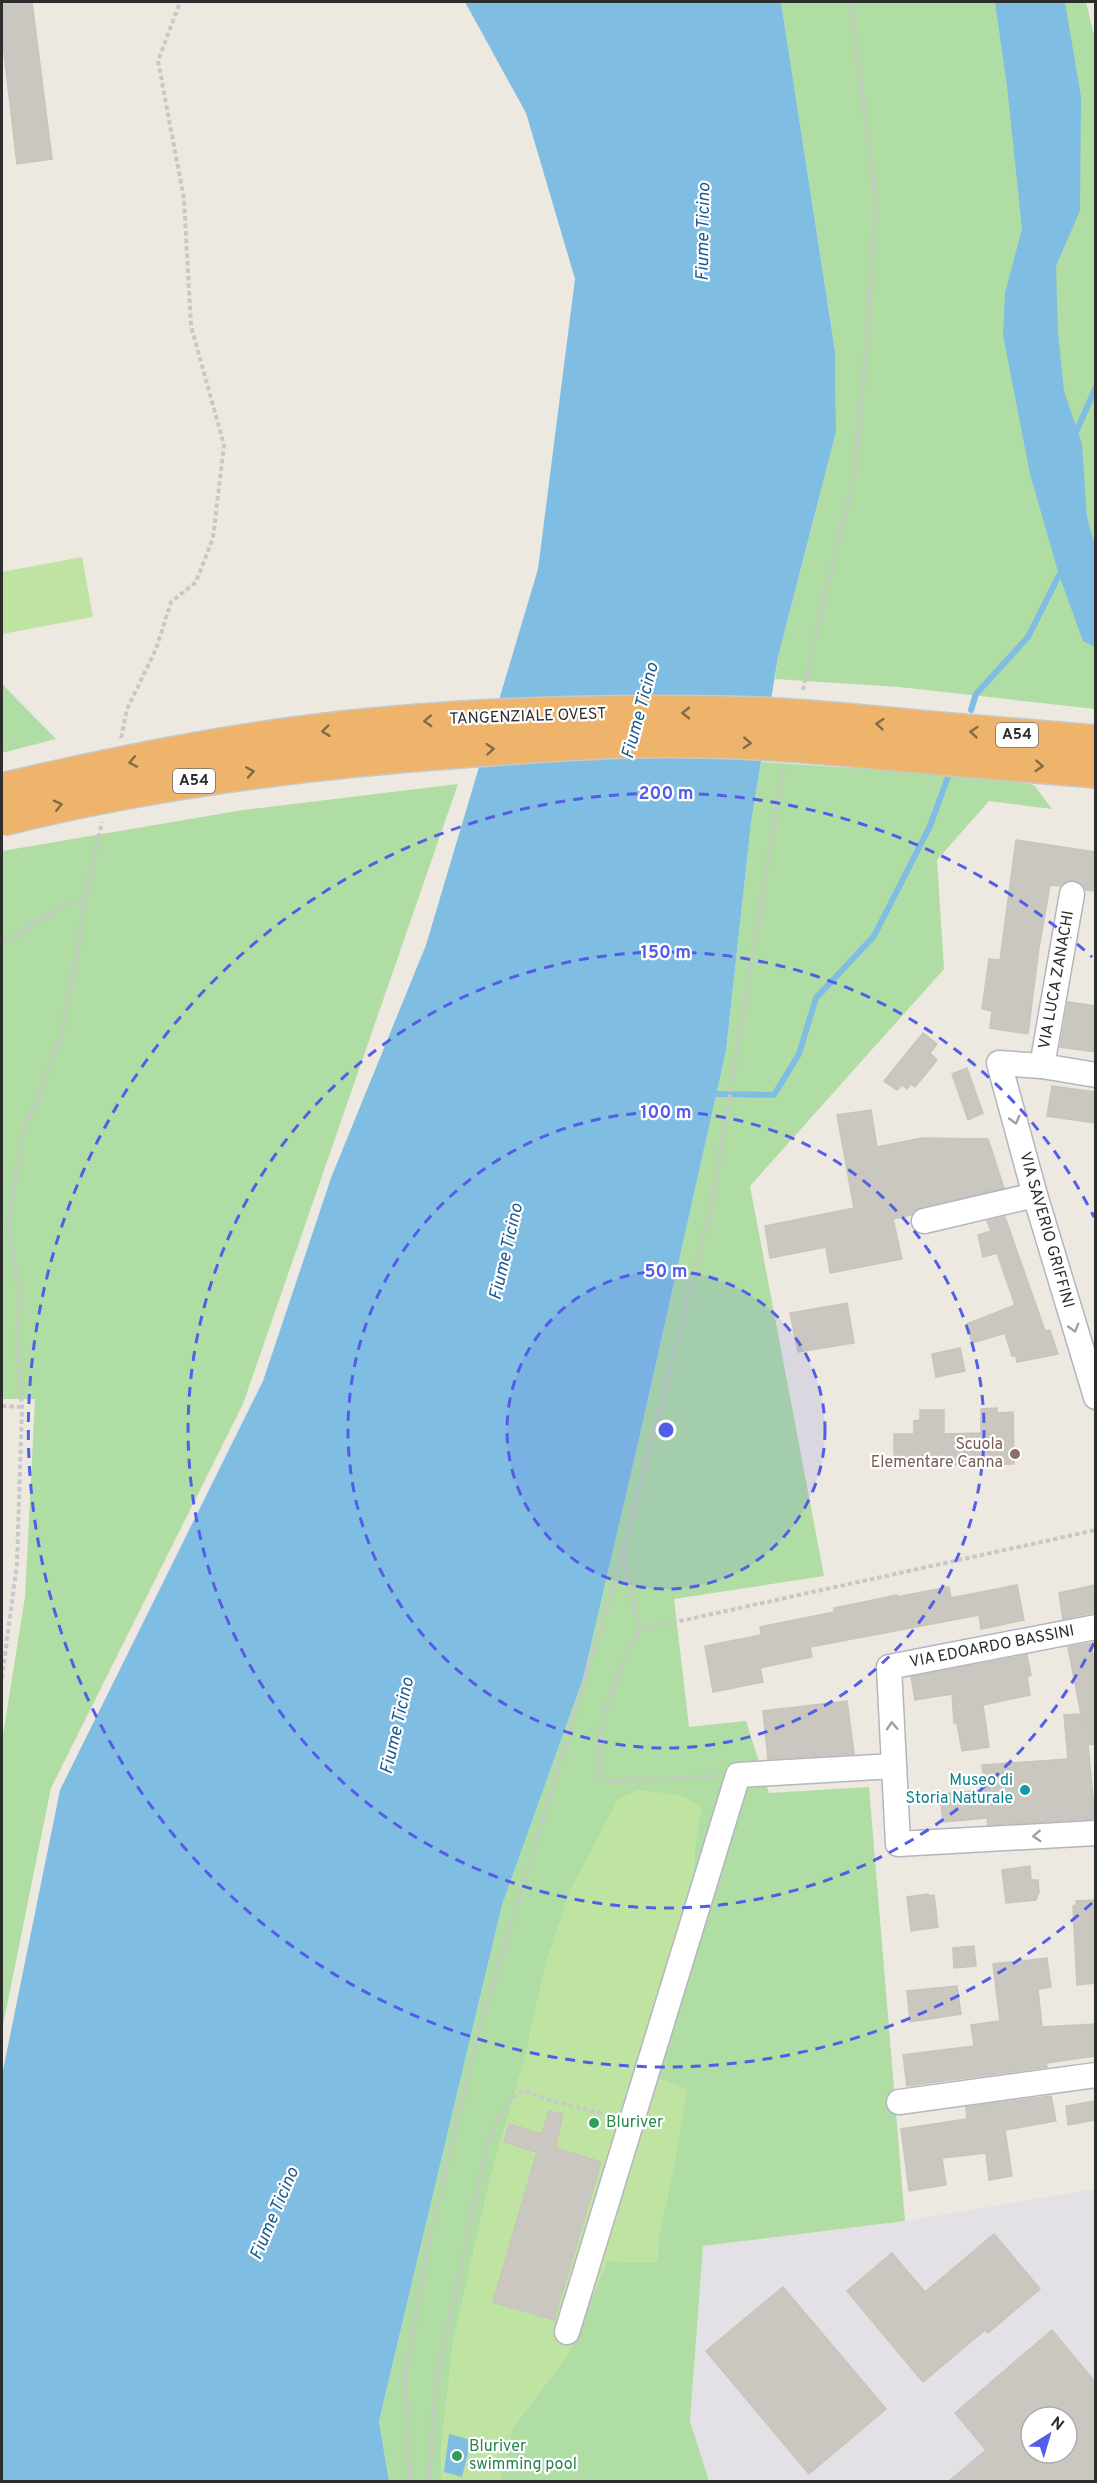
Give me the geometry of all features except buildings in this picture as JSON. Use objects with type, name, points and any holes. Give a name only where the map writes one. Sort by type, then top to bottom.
[{"type":"highway","name":"TANGENZIALE OVEST","points":[[2,790],[79,772],[232,743],[384,724],[549,714],[722,713],[827,719],[939,743],[1095,771]]},
{"type":"highway","name":"TANGENZIALE OVEST","points":[[2,819],[81,799],[272,769],[390,756],[555,744],[702,741],[819,747],[939,743],[1095,742]]},
{"type":"street","name":"VIA LUCA ZANACHI","points":[[1042,1066],[1072,894]]},
{"type":"street","name":"VIA LUCA ZANACHI","points":[[999,1063],[1042,1066],[1095,1075]]},
{"type":"street","name":"VIA SAVERIO GRIFFINI","points":[[999,1063],[1035,1195],[1095,1397]]},
{"type":"street","points":[[924,1221],[1035,1195]]},
{"type":"street","name":"VIA EDOARDO BASSINI","points":[[894,1766],[889,1667],[1095,1627]]},
{"type":"street","points":[[567,2332],[738,1775],[894,1766],[898,1844],[1095,1833]]},
{"type":"street","points":[[898,2102],[1095,2075]]},
{"type":"path","points":[[120,742],[127,709],[156,649],[171,602],[196,582],[213,538],[224,445],[191,326],[184,199],[158,61],[180,2]]},
{"type":"path","points":[[801,697],[854,475],[867,339],[876,201],[850,2]]},
{"type":"path","points":[[410,2481],[405,2378],[435,2217],[478,2034],[623,1552],[712,1203],[778,789],[784,766]]},
{"type":"path","points":[[2,1678],[17,1563],[22,1407],[17,1341],[21,1295],[8,1228],[22,1136],[61,1037],[85,897],[102,819]]},
{"type":"path","points":[[2,942],[10,940],[60,907],[85,897]]},
{"type":"path","points":[[2,1406],[22,1407]]},
{"type":"path","points":[[639,1630],[1095,1530]]},
{"type":"path","points":[[623,1552],[639,1630],[624,1660],[601,1722],[600,1782],[738,1775]]},
{"type":"path","points":[[429,2481],[435,2387],[487,2144],[498,2116],[512,2098],[524,2090],[549,2100],[632,2121]]},
{"type":"shaded area","points":[[1095,2189],[1095,2481],[709,2481],[690,2421],[703,2246],[905,2221]]},
{"type":"green space","points":[[781,2],[1086,2],[1096,43],[1095,709],[899,687],[775,679],[778,657],[836,432],[835,351]]},
{"type":"green space","points":[[82,557],[93,617],[2,634],[2,572]]},
{"type":"green space","points":[[2,684],[56,739],[2,753]]},
{"type":"green space","points":[[761,762],[1001,778],[1034,785],[1052,809],[989,801],[937,860],[944,969],[750,1186],[824,1576],[674,1599],[689,1727],[746,1721],[769,1793],[869,1787],[905,2221],[703,2246],[690,2421],[709,2481],[499,2481],[513,2427],[569,2353],[607,2261],[657,2262],[659,2232],[676,2156],[652,2076],[692,1889],[701,1806],[572,1887],[546,1964],[525,2058],[490,2180],[453,2344],[441,2453],[442,2481],[389,2481],[379,2421],[502,1905],[583,1679],[726,1051],[751,823]]},
{"type":"green space","points":[[458,784],[243,1404],[51,1788],[2,2030],[2,1741],[25,1597],[35,1399],[2,1399],[2,851],[243,810]]},
{"type":"green space","name":"Bluriver","points":[[638,1790],[679,1795],[701,1806],[692,1889],[653,2076],[687,2089],[676,2156],[659,2232],[657,2262],[607,2261],[569,2353],[513,2427],[499,2481],[442,2482],[441,2453],[453,2344],[490,2180],[525,2058],[546,1964],[572,1887],[618,1799]]},
{"type":"water","name":"Fiume Ticino","points":[[465,2],[781,2],[835,351],[836,432],[778,657],[751,823],[726,1051],[583,1679],[502,1905],[379,2421],[389,2481],[2,2482],[2,2075],[60,1790],[263,1381],[331,1178],[426,945],[538,569],[575,279],[526,113]]},
{"type":"water","points":[[995,2],[1065,2],[1081,97],[1080,211],[1056,266],[1058,333],[1064,391],[1082,444],[1087,517],[1095,546],[1095,647],[1083,641],[1059,575],[1030,474],[1003,335],[1005,293],[1022,229],[1007,86]]},
{"type":"water","name":"Bluriver swimming pool","points":[[449,2434],[471,2440],[462,2477],[444,2472]]},
{"type":"waterway","points":[[1077,430],[1096,387]]},
{"type":"waterway","points":[[971,710],[976,694],[1028,637],[1059,575]]},
{"type":"waterway","points":[[716,1094],[774,1095],[799,1054],[816,998],[874,936],[930,826],[950,771]]},
{"type":"place","name":"Scuola Elementare Canna","points":[[1015,1454]]},
{"type":"place","name":"Museo di Storia Naturale","points":[[1025,1790]]},
{"type":"place","name":"Bluriver","points":[[594,2123]]},
{"type":"place","name":"Bluriver swimming pool","points":[[457,2456]]}]
